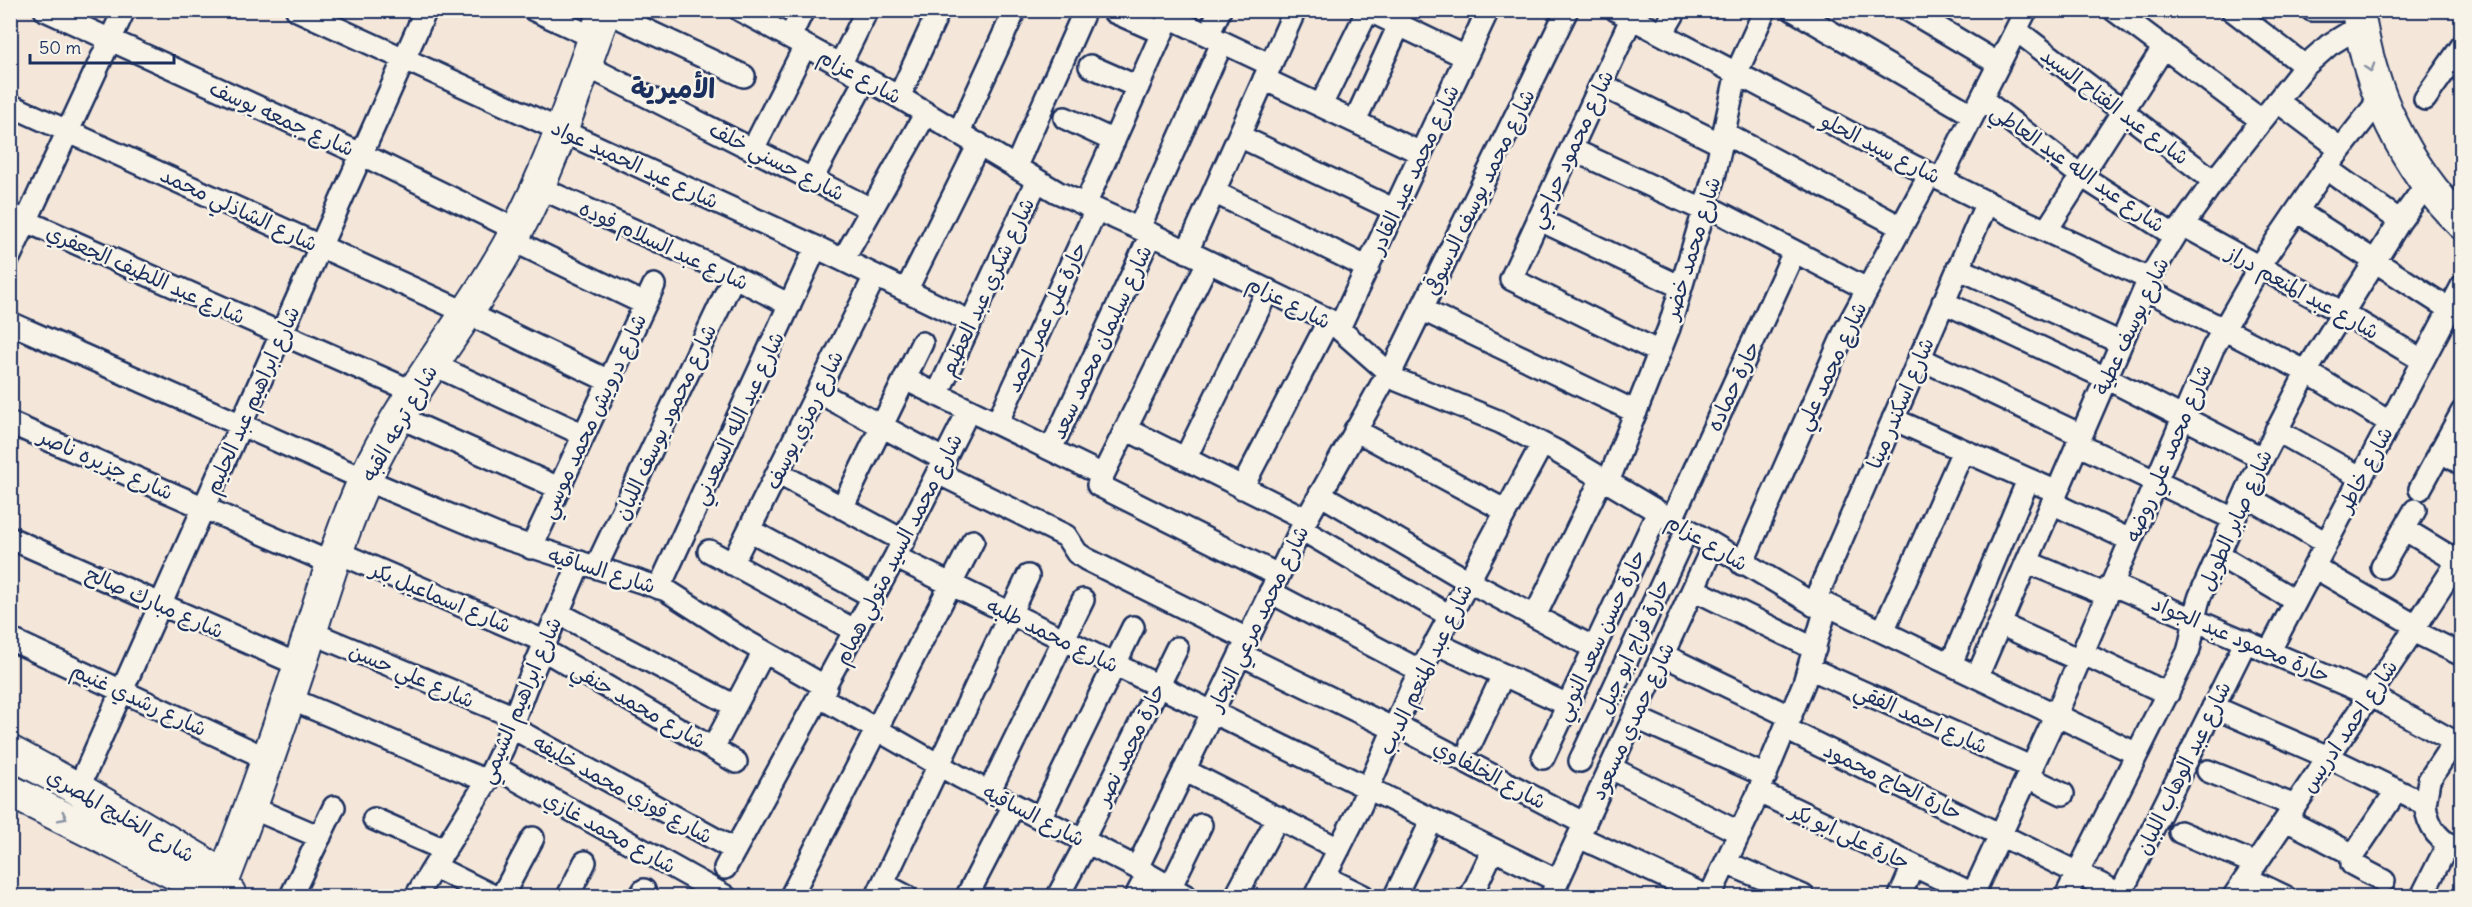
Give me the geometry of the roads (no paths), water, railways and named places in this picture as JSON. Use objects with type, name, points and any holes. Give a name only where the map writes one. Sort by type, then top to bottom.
[{"type":"street","name":"شارع جمعه يوسف","points":[[45,10],[361,154],[515,235],[650,294]]},
{"type":"street","points":[[10,256],[19,217],[69,131],[124,10]]},
{"type":"street","name":"شارع عبد الحميد عواد","points":[[297,10],[816,247],[971,322]]},
{"type":"street","name":"شارع ابراهيم عبد الحليم","points":[[78,789],[426,10]]},
{"type":"street","points":[[534,10],[744,76]]},
{"type":"street","name":"شارع عزام","points":[[740,10],[866,78],[1057,192],[1145,231],[1334,324],[1370,354],[1389,374],[1404,384],[1472,410],[1542,444],[1742,564],[1822,607],[1883,631],[2137,754]]},
{"type":"street","points":[[753,149],[798,41],[803,10]]},
{"type":"street","points":[[840,65],[867,10]]},
{"type":"street","points":[[899,97],[939,10]]},
{"type":"street","points":[[959,132],[1015,10]]},
{"type":"street","points":[[1016,166],[1085,10]]},
{"type":"street","name":"شارع سليمان محمد سعد","points":[[1051,449],[1145,231],[1215,39],[1220,10]]},
{"type":"street","points":[[1187,252],[1295,10]]},
{"type":"street","points":[[1321,105],[1368,10],[1466,57]]},
{"type":"street","name":"شارع محمد عبد القادر","points":[[1242,488],[1368,268],[1488,10]]},
{"type":"street","name":"شارع محمد يوسف الدسوقي","points":[[1389,374],[1567,10]]},
{"type":"street","points":[[1662,34],[1676,10]]},
{"type":"street","name":"شارع محمد خضر","points":[[1534,616],[1605,480],[1636,412],[1659,352],[1704,208],[1723,139],[1737,72],[1765,10]]},
{"type":"street","name":"شارع عبد الله عبد العاطي","points":[[1793,10],[1978,107],[2080,175],[2179,231]]},
{"type":"street","points":[[1908,10],[1999,64]]},
{"type":"street","points":[[2114,10],[2261,120]]},
{"type":"street","points":[[2232,10],[2305,66]]},
{"type":"street","points":[[2312,10],[2353,16],[2380,99],[2409,157],[2427,184],[2462,223]]},
{"type":"street","points":[[1114,12],[1167,20],[1215,39],[1321,105],[1421,153]]},
{"type":"street","name":"شارع سيد الحلو","points":[[1624,15],[2147,284],[2307,372],[2389,422]]},
{"type":"street","name":"شارع محمود حراجي","points":[[1624,15],[1601,85],[1511,279],[1659,352]]},
{"type":"street","name":"شارع يوسف عطية","points":[[1977,677],[2147,284],[2179,231],[2214,181],[2305,66],[2329,45],[2353,16]]},
{"type":"street","name":"شارع محمد علي","points":[[1742,564],[1830,365],[1867,289],[1901,227],[1936,177],[1978,107],[2018,17]]},
{"type":"street","name":"شارع عبد الفتاح السيد","points":[[2018,17],[2122,111],[2214,181]]},
{"type":"street","name":"حارة علي عمر احمد","points":[[997,423],[1090,207],[1114,141],[1167,20]]},
{"type":"street","points":[[1355,121],[1399,25]]},
{"type":"street","name":"شارع ترعه القبه","points":[[228,892],[252,808],[335,558],[374,461],[406,404],[515,235],[538,188],[597,31]]},
{"type":"street","name":"شارع حسني خلف","points":[[597,31],[753,149],[871,209]]},
{"type":"street","points":[[2425,99],[2462,46]]},
{"type":"street","points":[[2046,231],[2164,48]]},
{"type":"street","points":[[1090,66],[1138,87]]},
{"type":"street","points":[[812,179],[866,78]]},
{"type":"street","points":[[1601,85],[1723,139],[1901,227]]},
{"type":"street","name":"شارع محمد علي روضه","points":[[1977,894],[2213,348],[2260,267],[2297,211],[2326,168],[2380,99]]},
{"type":"street","points":[[2277,101],[2341,149]]},
{"type":"street","name":"شارع الشاذلي محمد","points":[[10,105],[466,313],[609,381]]},
{"type":"street","points":[[843,260],[926,113]]},
{"type":"street","points":[[1065,118],[1114,141]]},
{"type":"street","points":[[1239,136],[1395,210]]},
{"type":"street","points":[[906,291],[979,144]]},
{"type":"street","points":[[1571,149],[1704,208],[1867,289]]},
{"type":"street","points":[[2326,168],[2400,221]]},
{"type":"street","name":"شارع شكري عبد العظيم","points":[[937,395],[1037,180]]},
{"type":"street","name":"شارع صابر الطويل","points":[[2066,897],[2188,652],[2192,640],[2193,619],[2218,555],[2262,458],[2307,372],[2400,221],[2427,184]]},
{"type":"street","name":"شارع عبد السلام فوده","points":[[538,188],[734,276],[790,305]]},
{"type":"street","points":[[1214,192],[1368,268]]},
{"type":"street","name":"شارع اسكندر مينا","points":[[1708,897],[1727,863],[1788,723],[1812,658],[1822,607],[1893,419],[1987,202]]},
{"type":"street","points":[[2297,211],[2449,309]]},
{"type":"street","name":"شارع عبد اللطيف الجعفري","points":[[19,217],[281,334],[559,488]]},
{"type":"street","points":[[1538,219],[1680,287]]},
{"type":"street","name":"شارع عبد المنعم دراز","points":[[2179,231],[2260,267],[2422,360]]},
{"type":"street","name":"شارع عبد الله السعدني","points":[[659,588],[816,247]]},
{"type":"street","name":"حارة حماده","points":[[1672,521],[1794,252]]},
{"type":"street","points":[[1101,480],[1208,262]]},
{"type":"street","points":[[1958,268],[2121,343]]},
{"type":"street","name":"شارع محمود يوسف اللبان","points":[[588,565],[734,276]]},
{"type":"street","name":"شارع رمزي يوسف","points":[[732,564],[875,276]]},
{"type":"street","name":"شارع خاطر","points":[[2269,652],[2462,286]]},
{"type":"street","points":[[1185,459],[1268,290]]},
{"type":"street","name":"شارع درويش محمد موسي","points":[[531,548],[650,294]]},
{"type":"street","points":[[1943,302],[2106,378],[2262,458]]},
{"type":"street","points":[[1422,309],[1636,412]]},
{"type":"street","name":"شارع الساقيه","points":[[10,323],[366,480],[531,548],[659,588],[764,652],[875,729],[1178,892]]},
{"type":"street","points":[[842,507],[922,344]]},
{"type":"street","points":[[1919,358],[2079,439],[2155,482],[2234,519]]},
{"type":"street","points":[[432,364],[584,435]]},
{"type":"street","name":"شارع محمد مرعي النجار","points":[[1136,897],[1142,871],[1184,770],[1212,712],[1304,524],[1355,430],[1389,374]]},
{"type":"street","points":[[905,380],[1051,449],[1421,671]]},
{"type":"street","points":[[818,392],[883,426],[942,467]]},
{"type":"street","name":"شارع محمد السيد متولي همام","points":[[730,859],[900,549],[969,410]]},
{"type":"street","points":[[2420,489],[2462,412]]},
{"type":"street","points":[[1893,419],[2028,480],[2054,498],[2130,540]]},
{"type":"street","name":"شارع جزيره ناصر","points":[[10,423],[204,507],[335,558]]},
{"type":"street","points":[[1126,429],[1242,488],[1304,524],[1450,616]]},
{"type":"street","points":[[1355,430],[1506,511]]},
{"type":"street","points":[[2277,430],[2360,477]]},
{"type":"street","name":"شارع عبد المنعم الديب","points":[[1315,897],[1421,671],[1542,444]]},
{"type":"street","points":[[1883,631],[1963,451]]},
{"type":"street","points":[[2440,452],[2462,464]]},
{"type":"street","name":"شارع الخلفاوي","points":[[942,467],[1066,536],[1077,552],[1086,559],[1582,831],[1708,897]]},
{"type":"street","name":"شارع محمد طلبه","points":[[778,473],[842,507],[950,584],[1493,850],[1555,892]]},
{"type":"street","points":[[1951,664],[2028,480]]},
{"type":"street","points":[[1320,494],[1468,581],[1594,648]]},
{"type":"street","points":[[2245,495],[2326,543]]},
{"type":"street","points":[[2382,567],[2415,510]]},
{"type":"street","name":"حارة حسن سعد النوبي","points":[[1543,759],[1594,648],[1672,521]]},
{"type":"street","name":"حارة فراج ابو جبل","points":[[1580,761],[1672,521]]},
{"type":"street","points":[[2404,529],[2460,560]]},
{"type":"street","points":[[749,530],[873,597]]},
{"type":"street","name":"شارع مبارك صالح","points":[[10,538],[299,665]]},
{"type":"street","points":[[790,897],[973,541]]},
{"type":"street","name":"شارع حمدي مسعود","points":[[1555,892],[1713,546]]},
{"type":"street","points":[[709,551],[856,631]]},
{"type":"street","points":[[2218,555],[2296,601]]},
{"type":"street","name":"شارع اسماعيل بكر","points":[[335,558],[544,645]]},
{"type":"street","name":"شارع احمد ادريس","points":[[2234,897],[2460,560]]},
{"type":"street","name":"حارة محمود عبد الجواد","points":[[2027,562],[2193,619],[2246,641],[2370,694],[2458,744]]},
{"type":"street","name":"شارع ابراهيم الشيمي","points":[[416,897],[491,774],[558,614],[588,565]]},
{"type":"street","points":[[2314,567],[2414,629],[2462,655]]},
{"type":"street","points":[[906,897],[880,890],[1028,576]]},
{"type":"street","name":"شارع احمد الفقي","points":[[1693,589],[1812,658],[2030,772],[2063,794]]},
{"type":"street","points":[[989,792],[1083,600]]},
{"type":"street","points":[[558,614],[735,706]]},
{"type":"street","points":[[2000,624],[2168,694]]},
{"type":"street","points":[[1040,818],[1133,627]]},
{"type":"street","name":"شارع علي حسن","points":[[310,632],[513,722]]},
{"type":"street","name":"شارع رشدي غنيم","points":[[10,639],[268,759]]},
{"type":"street","name":"شارع عبد الوهاب اللبان","points":[[2122,896],[2246,641]]},
{"type":"street","points":[[1436,643],[1568,705]]},
{"type":"street","name":"شارع محمد حنفي","points":[[544,645],[736,762]]},
{"type":"street","name":"حارة محمد نصر","points":[[1058,897],[1178,648]]},
{"type":"street","points":[[713,748],[764,652]]},
{"type":"street","name":"حارة الحاج محمود","points":[[1663,656],[2122,896]]},
{"type":"street","points":[[1471,742],[1503,675]]},
{"type":"street","name":"شارع محمد غازي","points":[[288,698],[491,774],[725,897]]},
{"type":"street","points":[[2213,707],[2328,757],[2425,804]]},
{"type":"street","name":"حارة على ابو بكر","points":[[1634,717],[1913,866],[1977,894]]},
{"type":"street","name":"شارع فوزي محمد خليفه","points":[[513,722],[730,859]]},
{"type":"street","points":[[1589,741],[1614,761],[1740,833]]},
{"type":"street","points":[[2422,897],[2454,849],[2433,831],[2426,817],[2425,804],[2429,780],[2458,744]]},
{"type":"street","name":"شارع الخليج المصري","points":[[10,752],[199,860],[212,870],[228,892]]},
{"type":"street","points":[[1184,770],[1339,849]]},
{"type":"street","points":[[2208,771],[2291,813],[2352,856]]},
{"type":"street","name":"شارع الخليج المصري","points":[[10,790],[188,880],[228,892]]},
{"type":"street","points":[[2385,880],[2352,864],[2352,856],[2397,790]]},
{"type":"street","points":[[967,897],[1014,805]]},
{"type":"street","points":[[291,897],[334,807]]},
{"type":"street","points":[[252,808],[320,837]]},
{"type":"street","points":[[1236,897],[1278,818]]},
{"type":"street","points":[[374,819],[440,858],[493,897]]},
{"type":"street","points":[[1395,897],[1432,820]]},
{"type":"street","points":[[1178,892],[1201,825]]},
{"type":"street","points":[[2180,832],[2251,871],[2284,897]]},
{"type":"street","points":[[502,897],[533,838]]},
{"type":"street","points":[[1471,897],[1493,850]]},
{"type":"street","points":[[568,897],[585,862]]},
{"type":"street","points":[[1727,863],[1803,897]]},
{"type":"street","points":[[1900,897],[1913,866]]},
{"type":"street","points":[[1325,877],[1363,897]]},
{"type":"district","name":"الأميرية","points":[[673,88]]}]
